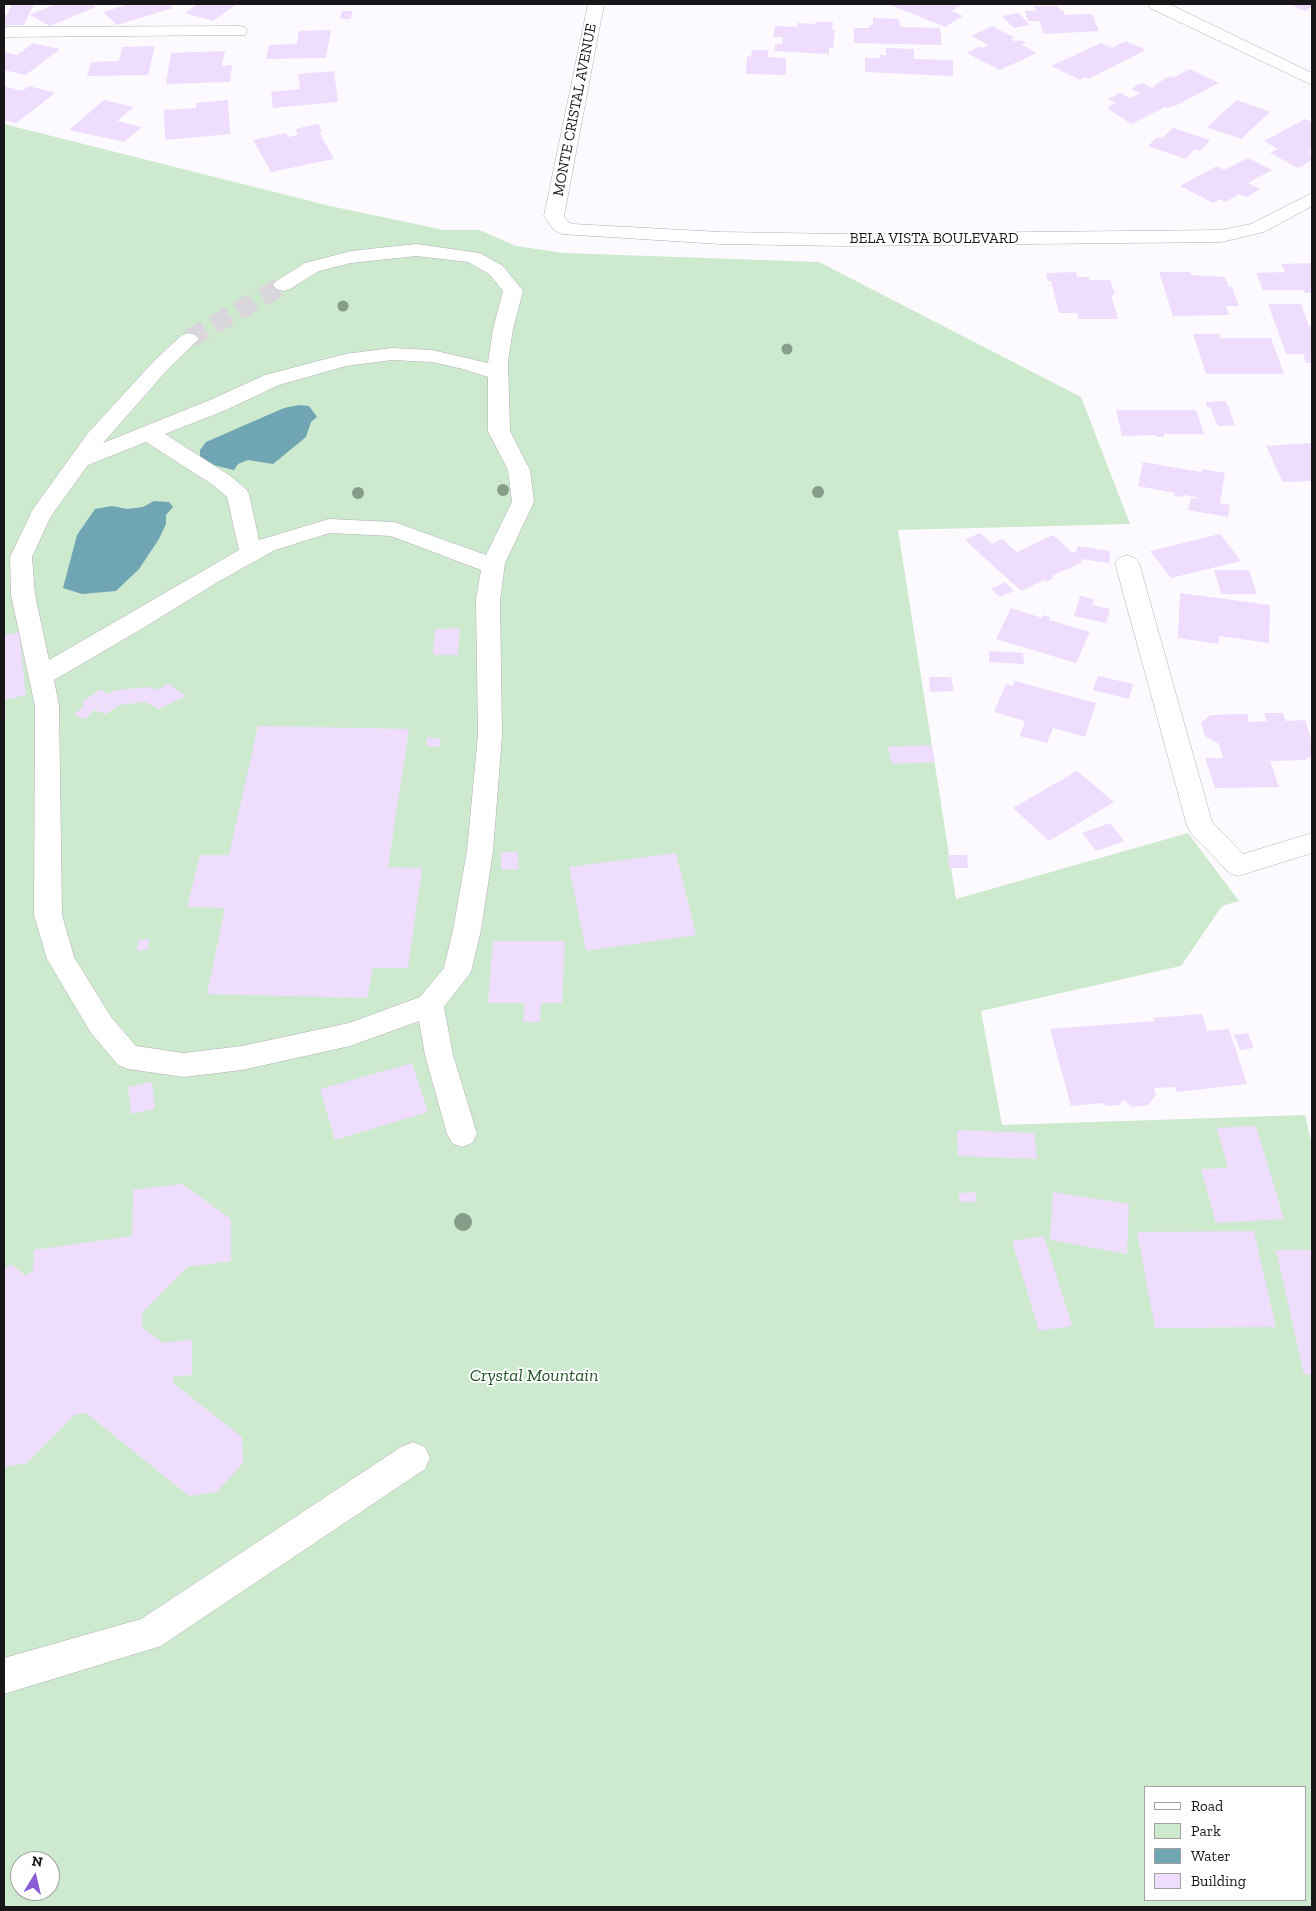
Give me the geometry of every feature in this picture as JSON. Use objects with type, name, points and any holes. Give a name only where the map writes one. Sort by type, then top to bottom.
[{"type":"street","name":"MONTE CRISTAL AVENUE","points":[[554,216],[596,4]]},
{"type":"street","points":[[1156,4],[1312,80]]},
{"type":"street","points":[[4,32],[239,31]]},
{"type":"street","name":"BELA VISTA BOULEVARD","points":[[554,216],[561,226],[569,230],[720,238],[853,240],[1221,236],[1257,228],[1312,200]]},
{"type":"street","points":[[189,339],[162,364],[96,438],[41,514],[21,557],[23,595],[48,706],[48,915],[61,960],[102,1025],[128,1057],[184,1065],[242,1058],[350,1034],[430,1005],[457,972],[467,930],[480,851],[490,735],[488,600],[493,566],[523,502],[519,470],[499,431],[498,374],[503,329],[513,291],[496,270],[473,257],[416,250],[350,257],[312,266],[283,284]]},
{"type":"street","points":[[80,460],[218,405],[272,380],[345,360],[392,354],[432,356],[469,364],[498,374]]},
{"type":"street","points":[[148,433],[221,480],[238,494],[251,554]]},
{"type":"street","points":[[41,676],[266,545],[329,526],[394,529],[493,566]]},
{"type":"street","points":[[1126,563],[1200,826],[1238,866],[1312,843]]},
{"type":"street","points":[[430,1005],[439,1055],[462,1134]]},
{"type":"street","points":[[4,1676],[149,1634],[413,1458]]},
{"type":"green space","name":"Crystal Mountain","points":[[4,124],[330,206],[444,230],[479,230],[516,246],[564,253],[819,262],[1081,397],[1130,524],[898,530],[956,899],[1188,833],[1239,901],[1222,906],[1181,966],[981,1011],[1002,1125],[1305,1115],[1312,1145],[1312,1907],[4,1907]]},
{"type":"water","points":[[299,405],[309,406],[317,417],[311,422],[306,437],[273,464],[248,460],[238,464],[234,470],[209,464],[200,457],[200,450],[206,442],[284,408]]},
{"type":"water","points":[[154,501],[169,502],[173,507],[166,515],[166,524],[159,539],[139,569],[116,591],[82,594],[63,588],[77,535],[95,509],[112,506],[127,509],[143,507]]},
{"type":"building","points":[[12,4],[34,4],[24,25],[4,25],[4,14],[7,15]]},
{"type":"building","points":[[56,4],[90,4],[96,7],[50,26],[30,15]]},
{"type":"building","points":[[129,4],[168,4],[173,8],[117,25],[103,12]]},
{"type":"building","points":[[198,4],[237,4],[213,21],[185,13]]},
{"type":"building","points":[[888,4],[963,4],[951,11],[963,16],[945,27]]},
{"type":"building","points":[[1290,4],[1312,4],[1312,7],[1305,11]]},
{"type":"building","points":[[1034,6],[1058,6],[1065,15],[1092,14],[1099,31],[1044,34],[1039,21],[1028,21],[1025,11],[1036,11]]},
{"type":"building","points":[[342,11],[352,11],[351,19],[340,19]]},
{"type":"building","points":[[1019,13],[1030,25],[1014,28],[1002,16]]},
{"type":"building","points":[[873,18],[899,19],[900,27],[940,28],[942,45],[854,43],[854,28],[869,28],[869,25],[873,25]]},
{"type":"building","points":[[815,22],[833,22],[832,29],[835,30],[833,48],[829,48],[829,54],[774,51],[775,44],[782,44],[783,37],[773,37],[775,26],[797,27],[798,23],[815,24]]},
{"type":"building","points":[[992,26],[1015,38],[1011,39],[1016,42],[1019,40],[1026,42],[1022,45],[1037,53],[1000,70],[967,53],[980,46],[982,48],[989,45],[971,36]]},
{"type":"building","points":[[331,30],[326,58],[266,59],[269,45],[297,44],[299,31]]},
{"type":"building","points":[[1126,41],[1146,50],[1088,79],[1085,77],[1080,80],[1051,66],[1101,43],[1112,48]]},
{"type":"building","points":[[33,43],[60,49],[26,75],[4,70],[4,52],[17,55]]},
{"type":"building","points":[[155,46],[148,75],[87,76],[91,62],[119,61],[122,47]]},
{"type":"building","points":[[886,48],[914,49],[914,59],[953,60],[953,76],[865,72],[865,58],[880,58],[880,55],[886,55]]},
{"type":"building","points":[[752,50],[768,50],[768,57],[786,58],[786,75],[746,74],[747,56],[751,57]]},
{"type":"building","points":[[225,51],[222,66],[232,65],[230,82],[166,84],[171,53]]},
{"type":"building","points":[[1190,69],[1219,83],[1179,104],[1168,108],[1165,107],[1131,124],[1108,109],[1110,108],[1108,107],[1116,103],[1108,99],[1120,93],[1130,98],[1140,93],[1131,89],[1142,83],[1152,88],[1170,76],[1173,78]]},
{"type":"building","points":[[334,71],[338,102],[273,108],[271,92],[300,89],[298,74]]},
{"type":"building","points":[[4,86],[22,91],[29,86],[55,93],[16,123],[4,120]]},
{"type":"building","points":[[104,100],[134,107],[117,121],[142,127],[124,142],[69,130]]},
{"type":"building","points":[[228,100],[230,134],[165,140],[164,110],[196,108],[196,103]]},
{"type":"building","points":[[1237,100],[1270,112],[1241,139],[1207,127]]},
{"type":"building","points":[[1305,119],[1312,122],[1312,150],[1308,152],[1312,154],[1312,160],[1298,168],[1270,153],[1278,149],[1264,141]]},
{"type":"building","points":[[318,124],[322,131],[319,132],[334,159],[271,172],[253,140],[286,133],[288,137],[298,135],[295,129]]},
{"type":"building","points":[[1173,128],[1210,140],[1200,151],[1195,149],[1186,159],[1148,146],[1157,137],[1162,138]]},
{"type":"building","points":[[1248,158],[1272,170],[1248,183],[1260,189],[1246,197],[1240,194],[1225,202],[1221,199],[1213,203],[1180,186],[1217,166],[1224,170]]},
{"type":"building","points":[[1312,263],[1312,293],[1305,293],[1303,290],[1263,290],[1256,273],[1285,272],[1281,264]]},
{"type":"building","points":[[1076,272],[1077,277],[1089,277],[1089,280],[1110,280],[1115,295],[1111,295],[1118,319],[1079,319],[1077,313],[1059,313],[1051,281],[1048,281],[1046,273]]},
{"type":"building","points":[[1159,272],[1190,272],[1191,275],[1225,277],[1229,287],[1232,287],[1239,306],[1226,306],[1229,315],[1173,316]]},
{"type":"building","points":[[1268,304],[1301,304],[1309,326],[1312,326],[1312,363],[1306,363],[1303,354],[1286,354]]},
{"type":"building","points":[[1193,334],[1219,334],[1221,338],[1271,338],[1284,374],[1206,374]]},
{"type":"building","points":[[1226,401],[1235,425],[1218,426],[1206,402]]},
{"type":"building","points":[[1116,410],[1196,410],[1204,434],[1164,434],[1164,437],[1156,437],[1155,435],[1122,436]]},
{"type":"building","points":[[1312,443],[1312,481],[1283,482],[1266,446]]},
{"type":"building","points":[[1143,462],[1201,472],[1202,469],[1225,473],[1220,503],[1230,505],[1228,517],[1188,510],[1191,498],[1196,499],[1197,497],[1174,496],[1175,493],[1138,486]]},
{"type":"building","points":[[980,533],[992,544],[1002,539],[1017,552],[1053,535],[1073,553],[1077,551],[1077,546],[1110,551],[1109,563],[1080,559],[1083,562],[1052,576],[1054,578],[1046,582],[1044,580],[1021,591],[965,540]]},
{"type":"building","points":[[1220,534],[1241,561],[1171,578],[1150,551]]},
{"type":"building","points":[[1214,570],[1249,570],[1257,594],[1221,594]]},
{"type":"building","points":[[1005,582],[1014,591],[1000,597],[991,589]]},
{"type":"building","points":[[1180,593],[1270,605],[1269,643],[1219,636],[1219,644],[1178,638]]},
{"type":"building","points":[[1080,596],[1094,599],[1092,605],[1110,609],[1106,623],[1074,616]]},
{"type":"building","points":[[1011,608],[1042,618],[1043,615],[1050,617],[1049,620],[1090,632],[1076,663],[996,639]]},
{"type":"building","points":[[460,628],[458,655],[433,655],[435,629]]},
{"type":"building","points":[[19,632],[26,695],[5,700],[6,715],[4,716],[4,635]]},
{"type":"building","points":[[989,651],[1023,653],[1024,664],[989,662]]},
{"type":"building","points":[[1098,676],[1133,684],[1129,699],[1093,690]]},
{"type":"building","points":[[929,677],[951,677],[954,691],[930,692]]},
{"type":"building","points":[[1015,681],[1096,703],[1085,737],[1053,728],[1047,743],[1020,736],[1025,721],[994,712],[1006,684],[1013,686]]},
{"type":"building","points":[[168,683],[186,696],[159,709],[145,702],[119,705],[106,714],[94,710],[85,719],[74,715],[84,705],[81,703],[101,689],[108,694],[116,690],[149,687],[158,690]]},
{"type":"building","points":[[1264,713],[1283,713],[1286,721],[1305,720],[1312,741],[1312,758],[1305,758],[1307,760],[1270,761],[1279,787],[1215,788],[1205,758],[1223,758],[1219,744],[1205,736],[1201,723],[1210,715],[1247,714],[1249,722],[1267,721]]},
{"type":"building","points":[[258,726],[409,729],[388,867],[422,868],[408,968],[373,968],[367,998],[207,994],[225,908],[187,907],[200,855],[229,855]]},
{"type":"building","points":[[428,737],[441,739],[439,747],[426,746]]},
{"type":"building","points":[[931,745],[935,762],[892,764],[888,747]]},
{"type":"building","points":[[1077,771],[1114,802],[1049,841],[1013,808]]},
{"type":"building","points":[[1110,823],[1124,841],[1096,851],[1082,833]]},
{"type":"building","points":[[501,852],[518,852],[519,869],[501,870]]},
{"type":"building","points":[[676,853],[696,935],[586,951],[569,867]]},
{"type":"building","points":[[948,855],[967,855],[968,868],[949,868]]},
{"type":"building","points":[[149,939],[148,950],[137,951],[138,940]]},
{"type":"building","points":[[493,941],[565,941],[562,1003],[541,1003],[540,1022],[523,1022],[524,1003],[488,1003]]},
{"type":"building","points":[[1202,1014],[1207,1031],[1229,1029],[1247,1084],[1176,1092],[1175,1087],[1154,1088],[1156,1095],[1148,1105],[1133,1107],[1123,1100],[1119,1105],[1107,1106],[1102,1103],[1071,1106],[1050,1029],[1155,1021],[1153,1018]]},
{"type":"building","points":[[1248,1033],[1254,1048],[1240,1050],[1234,1035]]},
{"type":"building","points":[[412,1063],[428,1112],[335,1140],[320,1089]]},
{"type":"building","points":[[152,1082],[155,1109],[131,1114],[128,1087]]},
{"type":"building","points":[[1256,1126],[1284,1219],[1216,1223],[1201,1169],[1228,1168],[1217,1128]]},
{"type":"building","points":[[957,1130],[1034,1133],[1037,1159],[958,1156]]},
{"type":"building","points":[[182,1184],[231,1219],[231,1261],[187,1267],[142,1313],[142,1327],[163,1343],[192,1339],[192,1375],[173,1377],[173,1383],[242,1437],[243,1463],[217,1492],[189,1496],[86,1413],[74,1415],[27,1463],[4,1467],[4,1270],[11,1264],[26,1276],[33,1270],[34,1250],[132,1236],[133,1190]]},
{"type":"building","points":[[975,1192],[977,1202],[959,1202],[959,1193]]},
{"type":"building","points":[[1053,1192],[1129,1204],[1127,1254],[1050,1240]]},
{"type":"building","points":[[1254,1231],[1276,1327],[1155,1328],[1137,1232]]},
{"type":"building","points":[[1044,1236],[1072,1326],[1039,1331],[1012,1241]]},
{"type":"building","points":[[1276,1250],[1312,1250],[1312,1375],[1304,1374]]},
{"type":"tunnel","points":[[189,339],[283,285]]}]
